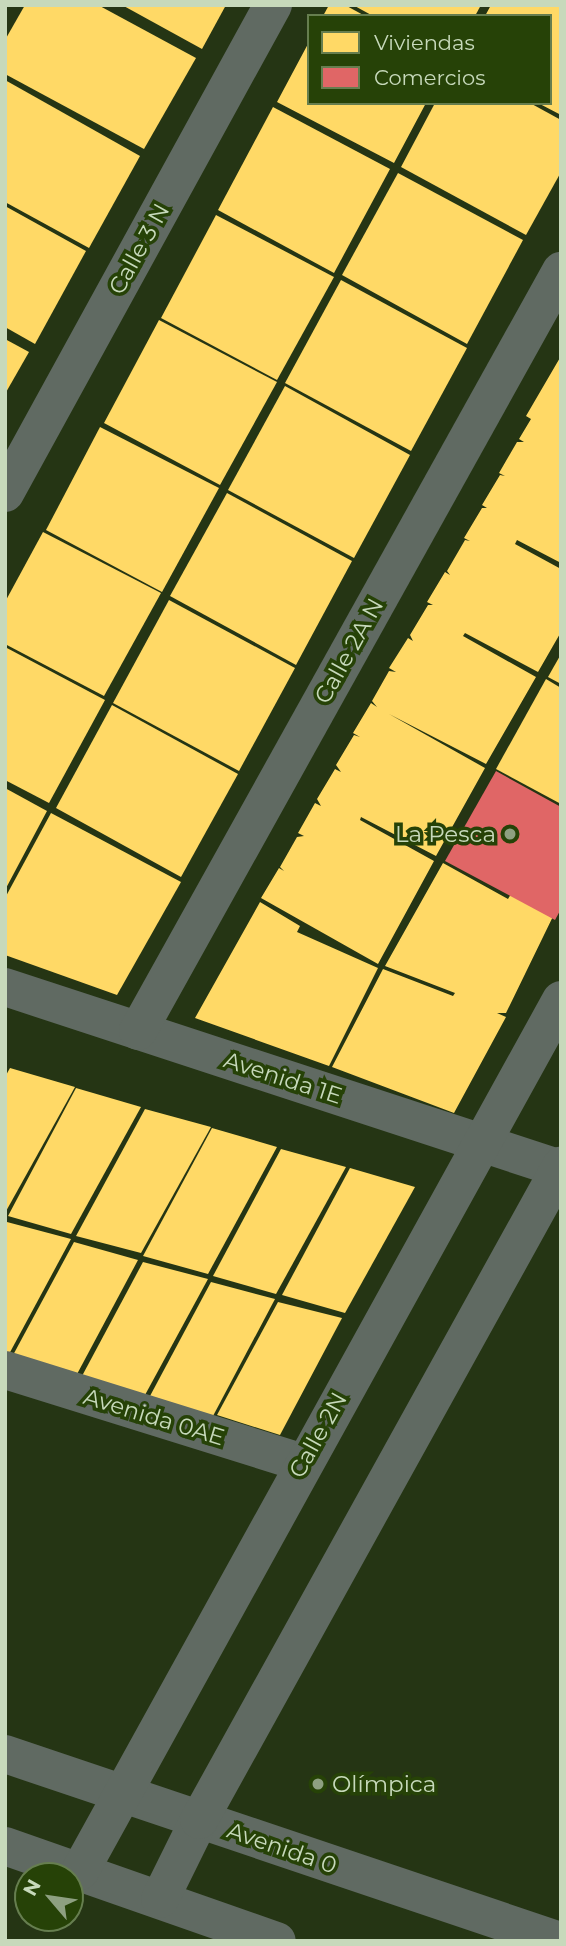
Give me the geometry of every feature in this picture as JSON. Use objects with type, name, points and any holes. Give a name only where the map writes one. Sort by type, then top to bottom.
[{"type":"street","name":"Calle 3 N","points":[[5,493],[273,5]]},
{"type":"street","name":"Calle 2A N","points":[[138,1031],[561,271]]},
{"type":"street","name":"Avenida 1E","points":[[5,987],[560,1168]]},
{"type":"street","name":"Calle 2N","points":[[84,1862],[561,1000]]},
{"type":"street","points":[[160,1899],[199,1820],[560,1168]]},
{"type":"street","name":"Avenida 0AE","points":[[5,1370],[303,1463]]},
{"type":"street","name":"Avenida 0","points":[[5,1754],[560,1941]]},
{"type":"street","points":[[5,1846],[52,1862]]},
{"type":"street","points":[[84,1873],[277,1941]]},
{"type":"building: Viviendas","points":[[25,5],[98,5],[196,58],[144,149],[5,74],[5,40]]},
{"type":"building: Viviendas","points":[[122,5],[226,5],[202,49]]},
{"type":"building: Viviendas","points":[[329,5],[345,5],[361,14],[324,14]]},
{"type":"building: Viviendas","points":[[353,5],[481,5],[476,14],[369,14]]},
{"type":"building: Viviendas","points":[[491,5],[561,5],[561,115],[542,105],[552,105],[552,14],[486,14]]},
{"type":"building: Viviendas","points":[[307,46],[307,105],[425,105],[394,163],[277,102]]},
{"type":"building: Viviendas","points":[[5,80],[140,156],[89,248],[5,202]]},
{"type":"building: Viviendas","points":[[434,105],[534,105],[561,120],[561,172],[526,235],[401,167]]},
{"type":"building: Viviendas","points":[[273,107],[390,169],[334,273],[218,210]]},
{"type":"building: Viviendas","points":[[398,173],[523,240],[467,344],[342,275]]},
{"type":"building: Viviendas","points":[[5,206],[86,251],[35,344],[5,327]]},
{"type":"building: Viviendas","points":[[216,215],[334,277],[277,380],[161,318]]},
{"type":"building: Viviendas","points":[[341,280],[467,348],[411,451],[285,383]]},
{"type":"building: Viviendas","points":[[159,320],[277,382],[220,485],[104,423]]},
{"type":"building: Viviendas","points":[[5,339],[29,352],[5,394]]},
{"type":"building: Viviendas","points":[[561,356],[561,563],[517,540],[515,544],[561,569],[561,632],[538,672],[465,633],[463,636],[536,677],[486,764],[389,714],[485,768],[436,856],[361,817],[360,820],[434,861],[378,964],[261,898],[279,868],[284,871],[280,867],[297,837],[304,836],[298,833],[315,803],[321,806],[317,799],[335,769],[341,772],[336,765],[354,735],[360,737],[353,733],[371,703],[377,707],[372,701],[389,671],[396,672],[389,668],[408,638],[413,641],[410,635],[428,605],[433,605],[427,602],[445,572],[450,575],[447,571],[465,540],[470,541],[464,538],[482,508],[487,508],[482,505],[500,475],[505,476],[499,473],[517,442],[524,442],[519,439],[531,419],[526,416]]},
{"type":"building: Viviendas","points":[[285,386],[410,455],[354,558],[228,490]]},
{"type":"building: Viviendas","points":[[100,427],[219,488],[162,592],[46,530]]},
{"type":"building: Viviendas","points":[[227,493],[352,561],[296,665],[170,596]]},
{"type":"building: Viviendas","points":[[43,532],[161,593],[104,696],[5,644],[5,602]]},
{"type":"building: Viviendas","points":[[169,600],[295,668],[239,771],[113,703]]},
{"type":"building: Viviendas","points":[[5,647],[105,700],[49,803],[5,780]]},
{"type":"building: Viviendas","points":[[561,654],[561,684],[548,677]]},
{"type":"building: Viviendas","points":[[546,679],[561,688],[561,804],[496,769]]},
{"type":"building: Viviendas","points":[[112,705],[238,774],[181,877],[56,808]]},
{"type":"building: Viviendas","points":[[5,788],[47,811],[5,890]]},
{"type":"building: Viviendas","points":[[557,810],[561,813],[561,853],[539,840]]},
{"type":"building: Viviendas","points":[[51,813],[181,882],[117,995],[5,955],[5,898]]},
{"type":"building: Viviendas","points":[[539,844],[561,856],[561,896],[522,873]]},
{"type":"building: Viviendas","points":[[443,863],[508,899],[521,877],[561,900],[506,1013],[497,1013],[506,1017],[454,1113],[332,1067],[383,969],[453,996],[455,993],[385,966]]},
{"type":"building: Viviendas","points":[[260,902],[300,926],[297,932],[378,968],[329,1066],[195,1018]]},
{"type":"building: Viviendas","points":[[10,1068],[75,1087],[5,1213],[5,1077]]},
{"type":"building: Viviendas","points":[[76,1088],[141,1107],[71,1234],[8,1216]]},
{"type":"building: Viviendas","points":[[145,1109],[211,1127],[141,1253],[76,1236]]},
{"type":"building: Viviendas","points":[[212,1128],[277,1147],[208,1274],[143,1256]]},
{"type":"building: Viviendas","points":[[281,1149],[346,1167],[276,1294],[213,1276]]},
{"type":"building: Viviendas","points":[[350,1168],[415,1187],[345,1313],[282,1295]]},
{"type":"building: Viviendas","points":[[7,1222],[71,1239],[8,1356],[5,1355]]},
{"type":"building: Viviendas","points":[[74,1242],[138,1260],[76,1376],[12,1357]]},
{"type":"building: Viviendas","points":[[143,1262],[208,1279],[145,1395],[82,1376]]},
{"type":"building: Viviendas","points":[[211,1282],[275,1299],[213,1416],[150,1396]]},
{"type":"building: Viviendas","points":[[278,1302],[342,1318],[280,1435],[217,1415]]},
{"type":"building: Comercios","name":"La Pesca","points":[[496,771],[561,807],[561,909],[555,920],[445,861]]},
{"type":"place","name":"La Pesca","points":[[510,834]]},
{"type":"place","name":"Olímpica","points":[[318,1784]]}]
